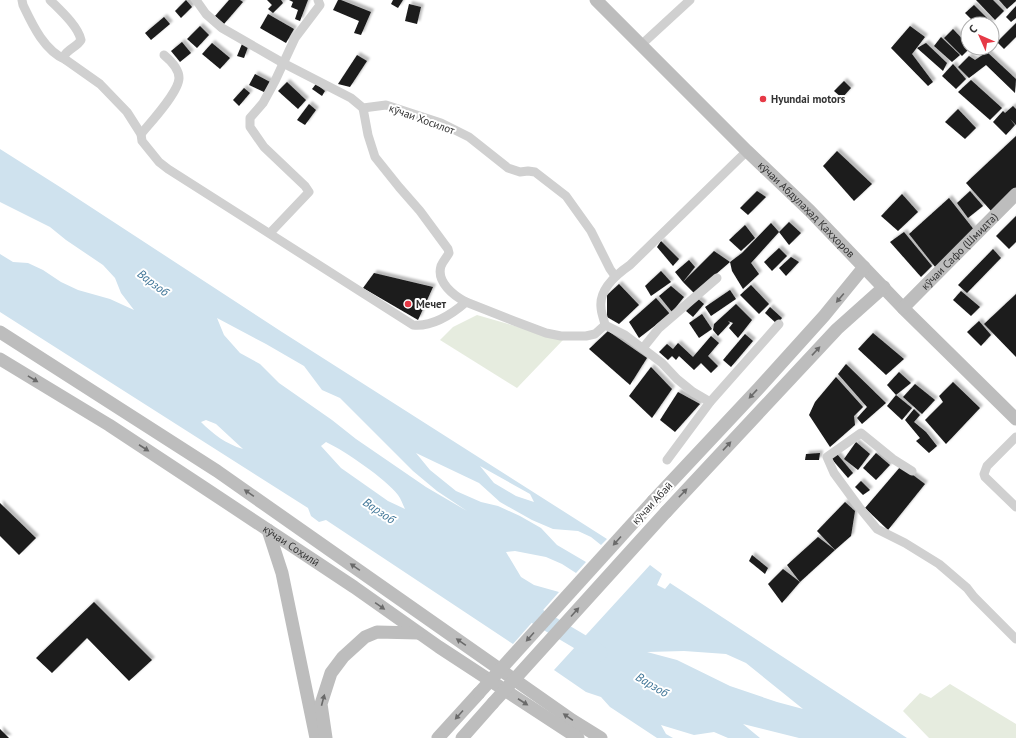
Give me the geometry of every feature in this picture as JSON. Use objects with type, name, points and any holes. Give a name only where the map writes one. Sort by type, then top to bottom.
[{"type":"main road","name":"кӯчаи Абдулаҳад Қаҳҳоров","points":[[596,0],[747,152],[810,211],[903,308],[1016,419]]},
{"type":"main road","name":"кӯчаи Сафо (Шмидта)","points":[[903,308],[1016,194]]},
{"type":"main road","name":"кӯчаи Абаӣ","points":[[438,738],[653,501],[819,322],[864,267]]},
{"type":"main road","name":"кӯчаи Абаӣ","points":[[462,738],[666,512],[837,329],[884,287]]},
{"type":"main road","points":[[0,332],[218,471],[572,720],[600,738]]},
{"type":"main road","points":[[17,369],[18,361],[22,354],[29,350]]},
{"type":"main road","name":"кӯчаи Соҳилӣ","points":[[0,359],[109,425],[354,587],[418,633],[578,738]]},
{"type":"main road","points":[[268,530],[282,572],[316,738]]},
{"type":"main road","points":[[326,738],[321,704],[331,673],[343,657],[365,638],[377,632],[418,633]]},
{"type":"street","points":[[22,0],[23,5],[41,39],[57,56],[66,60],[100,84],[127,112],[141,134],[142,141],[159,162],[168,169],[413,325],[422,326],[450,315],[466,302]]},
{"type":"street","points":[[50,0],[80,34],[81,40],[78,45],[67,50],[64,56],[66,60]]},
{"type":"street","points":[[196,0],[206,14],[218,25],[283,63],[351,98],[363,108],[368,135],[375,157],[399,188],[420,211],[448,249],[449,253],[443,261],[440,271],[446,286],[457,298],[520,324],[546,333],[561,336],[586,336],[596,334],[605,326]]},
{"type":"street","points":[[270,233],[309,192],[305,186],[264,147],[250,127],[250,118],[263,103],[295,38],[320,5],[318,0]]},
{"type":"street","points":[[641,45],[690,0]]},
{"type":"street","points":[[141,134],[159,113],[177,87],[179,77],[174,64],[164,55]]},
{"type":"street","name":"кӯчаи Хосилот","points":[[363,108],[386,104],[441,124],[469,137],[508,168],[520,172],[535,172],[566,196],[591,231],[615,276]]},
{"type":"street","points":[[605,326],[600,306],[604,292],[615,276],[630,265],[747,152]]},
{"type":"street","points":[[643,348],[659,328],[717,278]]},
{"type":"street","points":[[667,460],[710,402],[779,324]]},
{"type":"street","points":[[605,326],[626,335],[662,363],[677,379],[693,392],[710,402]]},
{"type":"street","points":[[912,471],[893,459],[861,433],[827,457],[834,473],[859,507],[877,528],[939,564],[966,588],[1016,639]]},
{"type":"street","points":[[1016,438],[987,466],[984,474],[985,477],[1016,506]]},
{"type":"shaded area","points":[[477,315],[563,340],[517,388],[440,340],[453,327]]},
{"type":"shaded area","points":[[950,684],[1016,724],[1016,738],[929,738],[903,711],[920,693],[931,698]]},
{"type":"water","points":[[0,149],[282,332],[607,539],[601,545],[591,537],[578,531],[553,529],[532,520],[500,502],[479,483],[416,453],[430,470],[456,491],[481,502],[498,506],[520,516],[541,528],[557,545],[586,562],[576,573],[562,564],[546,557],[515,551],[506,552],[521,577],[534,585],[559,592],[513,644],[326,520],[319,522],[311,516],[308,508],[0,312],[0,254],[13,262],[28,263],[78,290],[110,299],[134,310],[121,293],[115,278],[103,265],[66,240],[50,227],[0,202]],"holes":[[[217,318],[304,366],[322,390],[340,398],[413,471],[437,491],[467,511],[426,487],[356,439],[332,420],[279,383],[260,364],[240,353],[224,335]],[[206,420],[216,424],[243,449],[220,438],[201,422]],[[326,442],[334,446],[375,474],[392,488],[398,495],[405,509],[388,501],[341,468],[321,446]],[[480,466],[530,494],[534,502],[516,496],[494,483]]]},
{"type":"water","points":[[650,565],[662,574],[657,585],[665,589],[670,583],[907,738],[799,738],[743,724],[760,738],[728,738],[714,732],[694,735],[661,725],[666,734],[673,738],[657,738],[610,707],[601,697],[586,692],[554,670]],"holes":[[[684,651],[726,654],[746,663],[803,709],[730,686],[677,660],[647,652]]]},
{"type":"building","points":[[186,0],[192,7],[181,18],[175,11]]},
{"type":"building","points":[[229,0],[240,0],[243,2],[224,24],[215,16]]},
{"type":"building","points":[[267,0],[281,0],[283,3],[273,13],[268,9],[272,5]]},
{"type":"building","points":[[289,0],[308,0],[300,21],[295,19],[298,10],[291,7],[293,2]]},
{"type":"building","points":[[338,0],[371,12],[361,35],[354,33],[359,21],[333,10]]},
{"type":"building","points":[[393,0],[403,0],[398,8],[391,4]]},
{"type":"building","points":[[976,0],[993,0],[1004,11],[999,16],[991,16]]},
{"type":"building","points":[[999,0],[1016,0],[1016,1],[1007,9]]},
{"type":"building","points":[[409,4],[421,7],[417,24],[405,21]]},
{"type":"building","points":[[974,5],[985,16],[968,16],[965,13]]},
{"type":"building","points":[[1016,6],[1016,18],[1011,22],[1006,17]]},
{"type":"building","points":[[268,14],[294,29],[286,43],[260,28]]},
{"type":"building","points":[[164,17],[170,24],[151,40],[145,33]]},
{"type":"building","points":[[1016,23],[1016,37],[1004,49],[1000,45],[1000,39]]},
{"type":"building","points":[[200,26],[209,35],[197,48],[187,39]]},
{"type":"building","points":[[910,26],[925,37],[912,54],[933,82],[928,86],[891,48]]},
{"type":"building","points":[[953,29],[960,36],[960,54],[944,38]]},
{"type":"building","points":[[941,37],[960,55],[952,62],[934,46]]},
{"type":"building","points":[[182,42],[191,53],[180,62],[171,51]]},
{"type":"building","points":[[212,43],[230,58],[220,69],[202,54]]},
{"type":"building","points":[[926,43],[947,63],[943,71],[917,48]]},
{"type":"building","points":[[242,44],[248,47],[244,58],[237,56]]},
{"type":"building","points":[[357,55],[367,61],[350,87],[338,84]]},
{"type":"building","points":[[969,56],[975,60],[981,56],[991,56],[1016,79],[1015,93],[986,65],[969,78],[958,67]]},
{"type":"building","points":[[953,64],[966,79],[956,89],[942,76]]},
{"type":"building","points":[[255,74],[272,83],[266,93],[249,85]]},
{"type":"building","points":[[971,80],[1002,108],[990,120],[958,92]]},
{"type":"building","points":[[844,81],[851,88],[842,98],[834,91]]},
{"type":"building","points":[[287,82],[306,100],[298,109],[278,91]]},
{"type":"building","points":[[316,84],[325,91],[322,96],[312,89]]},
{"type":"building","points":[[244,88],[250,93],[239,106],[233,100]]},
{"type":"building","points":[[309,104],[316,110],[305,125],[297,120]]},
{"type":"building","points":[[1013,106],[1016,109],[1016,125],[1010,119],[1015,125],[1006,135],[993,122],[1003,111],[1005,113]]},
{"type":"building","points":[[958,109],[976,128],[965,139],[945,122]]},
{"type":"building","points":[[1016,136],[1016,188],[992,212],[966,183]]},
{"type":"building","points":[[837,151],[872,184],[854,201],[823,166]]},
{"type":"building","points":[[757,191],[766,197],[748,215],[740,208]]},
{"type":"building","points":[[970,191],[983,206],[968,218],[957,203]]},
{"type":"building","points":[[902,194],[918,212],[898,231],[881,216]]},
{"type":"building","points":[[949,198],[975,231],[936,268],[909,234]]},
{"type":"building","points":[[1016,216],[1016,242],[1009,249],[996,236]]},
{"type":"building","points":[[789,222],[801,233],[789,245],[779,232]]},
{"type":"building","points":[[771,223],[779,232],[751,263],[759,274],[743,289],[732,271],[730,262],[742,253]]},
{"type":"building","points":[[745,225],[755,238],[741,251],[729,240]]},
{"type":"building","points":[[904,232],[932,266],[921,277],[890,242]]},
{"type":"building","points":[[661,241],[679,259],[673,266],[657,247]]},
{"type":"building","points":[[779,248],[787,256],[772,271],[764,262]]},
{"type":"building","points":[[993,249],[1001,258],[967,293],[958,285]]},
{"type":"building","points":[[714,251],[730,262],[694,293],[683,282]]},
{"type":"building","points":[[791,257],[799,262],[786,276],[779,268]]},
{"type":"building","points":[[689,260],[695,267],[683,282],[675,272]]},
{"type":"building","points":[[661,271],[671,282],[651,296],[645,286]]},
{"type":"building","name":"Мечет","points":[[374,273],[433,287],[418,320],[363,288]]},
{"type":"building","points":[[619,284],[639,305],[619,324],[607,317],[607,295]]},
{"type":"building","points":[[751,285],[769,304],[759,314],[740,295]]},
{"type":"building","points":[[671,286],[684,297],[672,312],[659,296]]},
{"type":"building","points":[[730,290],[736,299],[711,316],[705,307]]},
{"type":"building","points":[[961,291],[980,307],[971,316],[953,300]]},
{"type":"building","points":[[1016,294],[1016,357],[984,324]]},
{"type":"building","points":[[656,298],[670,314],[639,338],[629,322]]},
{"type":"building","points":[[697,298],[704,304],[693,317],[686,311]]},
{"type":"building","points":[[736,304],[752,320],[738,338],[729,328],[733,323],[728,321],[730,323],[718,336],[713,330],[714,324]]},
{"type":"building","points":[[770,307],[782,318],[777,324],[765,313]]},
{"type":"building","points":[[702,314],[712,329],[699,338],[689,323]]},
{"type":"building","points":[[979,321],[991,335],[981,346],[967,332]]},
{"type":"building","points":[[608,331],[647,358],[630,385],[589,349]]},
{"type":"building","points":[[873,333],[904,359],[886,375],[858,349]]},
{"type":"building","points":[[745,334],[753,341],[731,367],[723,360]]},
{"type":"building","points":[[711,336],[719,343],[708,356],[718,366],[711,373],[701,363],[694,370],[679,356],[676,360],[672,356],[668,360],[659,352],[667,344],[673,349],[678,343],[693,357]]},
{"type":"building","points":[[846,364],[886,403],[862,424],[857,418],[867,407],[838,374]]},
{"type":"building","points":[[651,367],[672,389],[652,418],[629,396]]},
{"type":"building","points":[[899,372],[911,383],[896,395],[887,385]]},
{"type":"building","points":[[836,377],[863,407],[854,416],[855,425],[830,447],[809,415],[815,402]]},
{"type":"building","points":[[953,382],[980,408],[946,444],[925,420],[943,402],[939,396]]},
{"type":"building","points":[[915,384],[935,400],[922,414],[903,397]]},
{"type":"building","points":[[678,392],[700,404],[675,432],[660,420]]},
{"type":"building","points":[[896,395],[912,408],[902,420],[887,406]]},
{"type":"building","points":[[914,409],[920,415],[914,422],[926,432],[937,446],[929,453],[916,441],[920,438],[905,420]]},
{"type":"building","points":[[856,442],[870,454],[858,470],[844,459]]},
{"type":"building","points":[[820,453],[819,460],[805,460],[806,454]]},
{"type":"building","points":[[876,453],[890,465],[876,480],[863,468]]},
{"type":"building","points":[[837,454],[853,473],[848,478],[830,457]]},
{"type":"building","points":[[901,466],[925,484],[888,530],[865,508]]},
{"type":"building","points":[[861,481],[870,490],[863,495],[855,487]]},
{"type":"building","points":[[845,502],[855,511],[851,536],[835,550],[817,531]]},
{"type":"building","points":[[0,503],[36,538],[19,555],[0,536]]},
{"type":"building","points":[[818,537],[835,550],[800,582],[787,565]]},
{"type":"building","points":[[752,555],[768,568],[765,574],[749,561]]},
{"type":"building","points":[[783,569],[800,582],[782,603],[768,584]]},
{"type":"building","points":[[94,602],[152,660],[129,681],[87,638],[52,673],[36,658]]},
{"type":"building","points":[[0,729],[9,738],[0,738]]},
{"type":"waterway","name":"Варзоб","points":[[518,605],[599,653]]},
{"type":"place","name":"Hyundai motors","points":[[763,99]]},
{"type":"place","name":"Мечет","points":[[408,304]]}]
